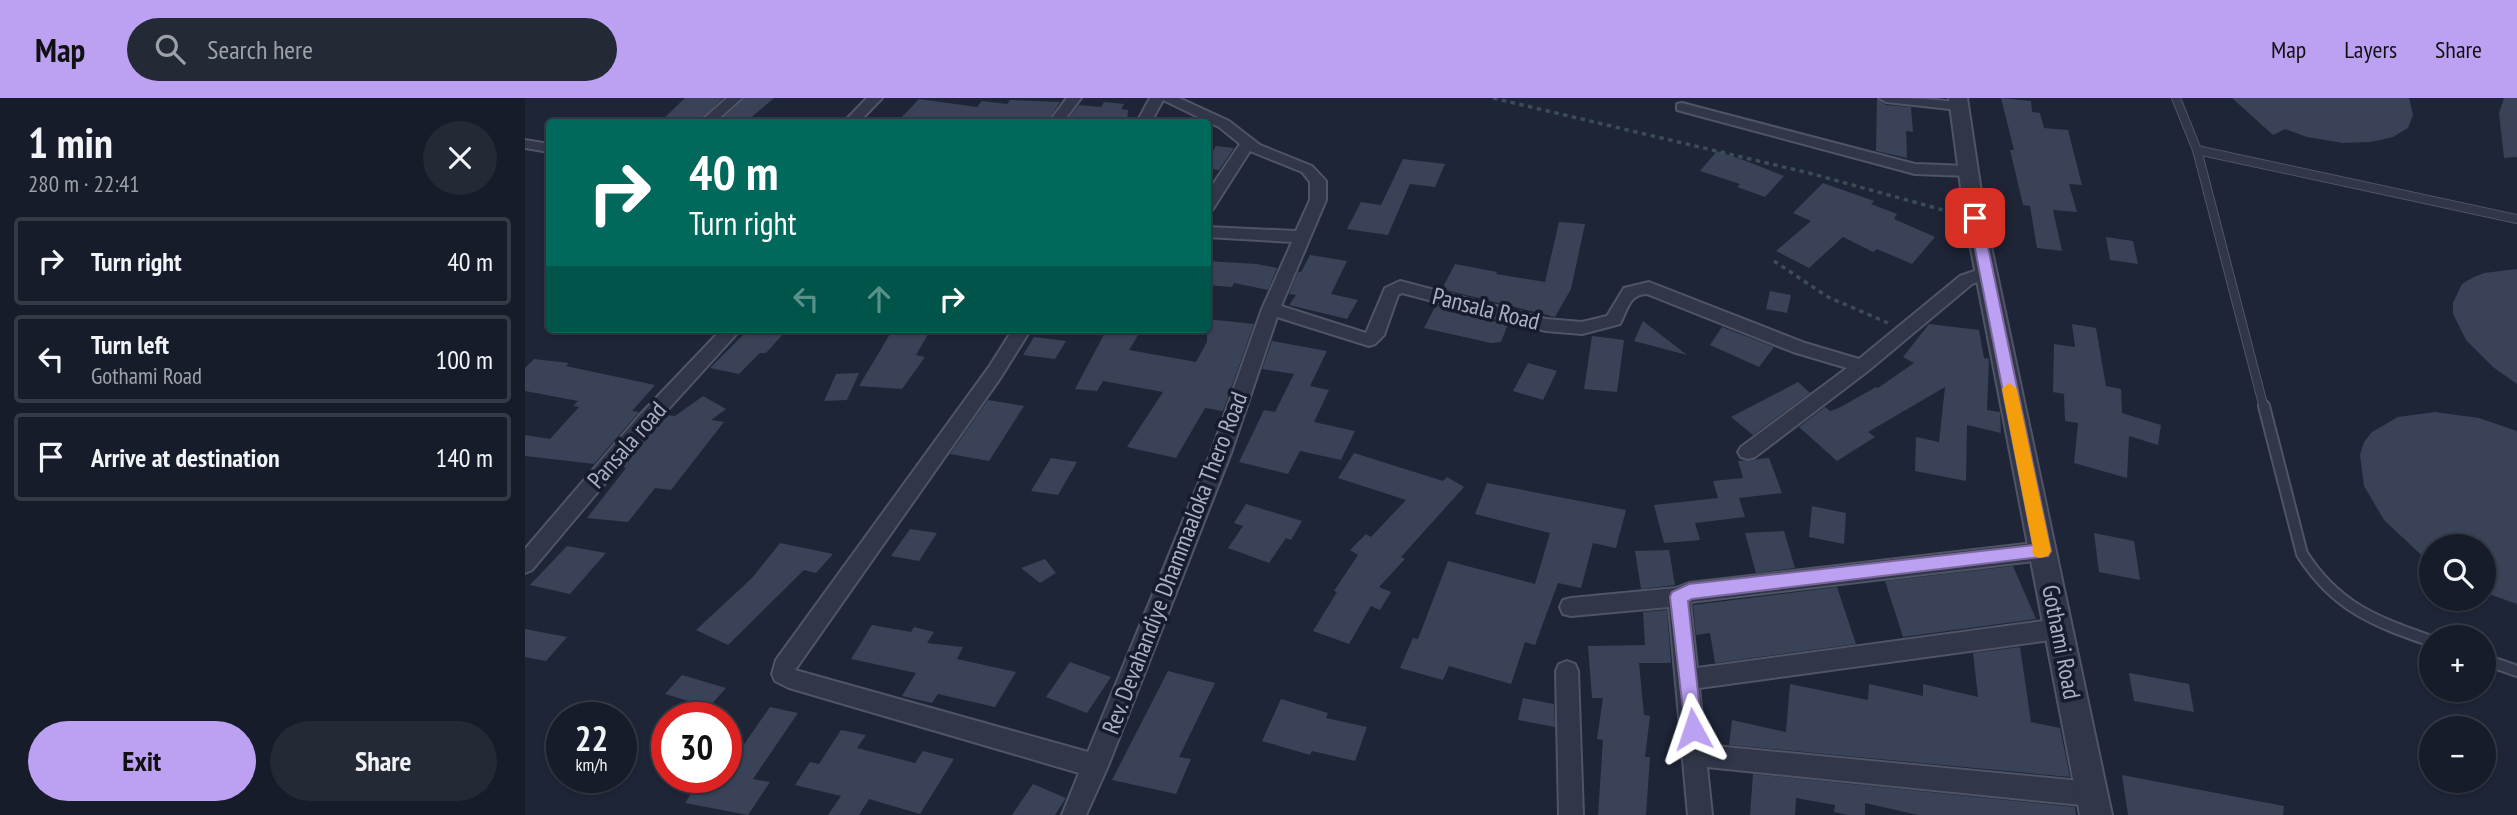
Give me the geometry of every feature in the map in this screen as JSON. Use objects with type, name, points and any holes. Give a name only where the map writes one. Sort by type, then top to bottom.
[{"type":"street","points":[[710,119],[735,98]]},
{"type":"street","points":[[854,119],[875,98]]},
{"type":"street","points":[[1058,119],[1075,98]]},
{"type":"street","points":[[1146,119],[1157,98]]},
{"type":"street","points":[[1168,98],[1224,124],[1248,143],[1307,169],[1318,181],[1318,200],[1271,309]]},
{"type":"street","points":[[1886,98],[1959,102]]},
{"type":"street","name":"Gothami Road","points":[[1959,102],[1975,218],[2094,804]]},
{"type":"street","points":[[1682,107],[1915,169],[1969,171]]},
{"type":"street","points":[[1211,200],[1248,143]]},
{"type":"street","points":[[525,144],[546,148]]},
{"type":"street","points":[[1211,232],[1302,237]]},
{"type":"street","points":[[1748,452],[1861,366],[1966,280],[1986,273]]},
{"type":"street","name":"Pansala Road","points":[[1271,309],[1369,340],[1375,335],[1391,292],[1400,287],[1546,326],[1582,328],[1614,320],[1628,292],[1635,287],[1649,288],[1799,348],[1861,366]]},
{"type":"street","name":"Rev. Devahandiye Dhammaaloka Thero Road","points":[[1074,815],[1221,453],[1271,309]]},
{"type":"street","name":"Pansala road","points":[[525,565],[646,421],[727,333]]},
{"type":"street","points":[[1019,333],[995,372],[784,667],[783,674],[789,678],[1096,766]]},
{"type":"street","points":[[1571,607],[1679,597],[1689,592],[2042,551]]},
{"type":"street","points":[[1679,597],[1700,815]]},
{"type":"street","points":[[1688,679],[2058,629]]},
{"type":"street","points":[[1567,671],[1571,815]]},
{"type":"street","points":[[1695,755],[2094,804]]},
{"type":"lane","points":[[2176,98],[2196,150],[2302,554],[2315,576],[2349,609],[2419,637]]},
{"type":"lane","points":[[2196,150],[2517,219]]},
{"type":"lane","points":[[2496,664],[2517,671]]},
{"type":"path","points":[[1493,98],[1809,173],[1975,218]]},
{"type":"path","points":[[1774,261],[1828,297],[1905,330]]},
{"type":"building","points":[[685,98],[723,98],[701,119],[663,119]]},
{"type":"building","points":[[745,98],[774,98],[750,119],[721,119]]},
{"type":"building","points":[[2001,98],[2031,101],[2032,112],[2040,113],[2044,128],[2068,130],[2082,185],[2069,184],[2077,212],[2053,210],[2062,251],[2037,248],[2030,206],[2023,205],[2010,150],[2014,150]]},
{"type":"building","points":[[2232,98],[2409,98],[2413,115],[2408,128],[2393,137],[2371,142],[2343,143],[2307,137],[2285,129],[2273,135]]},
{"type":"building","points":[[2504,98],[2517,98],[2517,157],[2504,158],[2499,113]]},
{"type":"building","points":[[919,99],[977,107],[982,101],[1007,104],[1010,100],[1060,102],[1049,119],[900,119]]},
{"type":"building","points":[[1877,99],[1886,105],[1911,107],[1913,132],[1906,131],[1907,158],[1876,151]]},
{"type":"building","points":[[1104,102],[1124,104],[1121,109],[1128,110],[1127,119],[1068,119],[1079,105],[1101,107]]},
{"type":"building","points":[[1216,146],[1234,148],[1219,170],[1211,169],[1211,154]]},
{"type":"building","points":[[1717,151],[1784,176],[1765,197],[1737,187],[1740,184],[1700,171]]},
{"type":"building","points":[[1403,159],[1445,164],[1435,187],[1410,184],[1388,235],[1347,229],[1361,202],[1381,205]]},
{"type":"building","points":[[1823,183],[1874,201],[1871,204],[1897,214],[1894,219],[1935,237],[1912,264],[1877,249],[1873,252],[1843,237],[1809,268],[1776,251],[1811,221],[1793,213]]},
{"type":"building","points":[[1559,222],[1585,224],[1571,289],[1555,317],[1442,289],[1455,264],[1545,282]]},
{"type":"building","points":[[2106,237],[2133,241],[2138,264],[2110,260]]},
{"type":"building","points":[[1310,255],[1347,261],[1331,294],[1358,300],[1347,319],[1289,305],[1296,295],[1289,294],[1298,272],[1301,272]]},
{"type":"building","points":[[1211,261],[1277,268],[1268,290],[1234,283],[1232,287],[1211,285]]},
{"type":"building","points":[[2517,269],[2517,384],[2493,367],[2466,340],[2453,314],[2453,303],[2462,284],[2472,278],[2484,273]]},
{"type":"building","points":[[1770,291],[1791,295],[1787,313],[1766,309]]},
{"type":"building","points":[[1436,305],[1508,324],[1501,342],[1491,343],[1424,328]]},
{"type":"building","points":[[1211,319],[1254,324],[1223,411],[1205,408],[1176,458],[1127,447],[1163,392],[1103,381],[1097,391],[1075,389],[1105,333],[1140,333],[1129,350],[1196,362],[1207,342],[1207,333],[1211,333]]},
{"type":"building","points":[[1643,321],[1687,355],[1634,341]]},
{"type":"building","points":[[1929,324],[1979,330],[1984,358],[1989,359],[1987,410],[2000,412],[2001,433],[1967,425],[1966,481],[1915,471],[1916,437],[1939,442],[1945,387],[1868,432],[1875,437],[1837,461],[1799,427],[1825,407],[1830,411],[1839,408],[1878,388],[1914,363],[1903,357]]},
{"type":"building","points":[[2072,324],[2096,328],[2106,386],[2121,389],[2122,413],[2161,425],[2158,445],[2129,436],[2127,478],[2074,463],[2078,423],[2065,421],[2064,394],[2053,392],[2054,344],[2075,347]]},
{"type":"building","points":[[1722,327],[1774,347],[1759,367],[1710,345]]},
{"type":"building","points":[[745,333],[784,333],[766,353],[760,353],[739,374],[710,368]]},
{"type":"building","points":[[891,333],[929,333],[916,355],[925,357],[902,389],[859,386]]},
{"type":"building","points":[[1592,336],[1624,340],[1617,392],[1584,389]]},
{"type":"building","points":[[1034,337],[1066,341],[1055,359],[1023,355]]},
{"type":"building","points":[[1272,341],[1327,351],[1310,386],[1329,390],[1314,422],[1355,431],[1341,460],[1300,451],[1288,474],[1239,462],[1264,410],[1275,412],[1294,374],[1262,369]]},
{"type":"building","points":[[534,359],[569,363],[566,366],[655,385],[632,411],[639,412],[594,464],[525,456],[525,435],[550,439],[579,407],[573,406],[578,401],[525,391],[525,368]]},
{"type":"building","points":[[1528,363],[1557,371],[1543,400],[1513,391]]},
{"type":"building","points":[[859,373],[847,400],[824,401],[836,374]]},
{"type":"building","points":[[1798,382],[1810,393],[1753,435],[1731,417]]},
{"type":"building","points":[[703,396],[726,409],[711,420],[724,422],[671,490],[655,488],[628,522],[587,518],[626,468],[622,467],[666,415],[675,416]]},
{"type":"building","points":[[988,400],[1024,406],[989,461],[950,454]]},
{"type":"building","points":[[2435,412],[2479,418],[2517,431],[2517,604],[2496,597],[2496,534],[2419,534],[2419,553],[2384,520],[2364,486],[2360,455],[2364,442],[2372,432],[2398,417]]},
{"type":"building","points":[[1354,453],[1443,481],[1447,477],[1464,487],[1401,557],[1405,559],[1379,587],[1391,592],[1380,610],[1371,606],[1349,644],[1313,631],[1337,592],[1334,591],[1358,555],[1350,550],[1366,534],[1371,537],[1406,500],[1338,478]]},
{"type":"building","points":[[1051,458],[1077,462],[1058,495],[1031,491]]},
{"type":"building","points":[[1769,458],[1782,493],[1739,498],[1745,517],[1695,523],[1700,540],[1664,543],[1654,505],[1718,498],[1713,481],[1743,478],[1738,461]]},
{"type":"building","points":[[1487,483],[1626,510],[1616,548],[1593,543],[1581,588],[1558,583],[1535,645],[1525,642],[1511,684],[1449,666],[1443,680],[1400,668],[1413,638],[1418,639],[1448,561],[1535,584],[1550,533],[1475,514]]},
{"type":"building","points":[[1246,504],[1302,521],[1291,540],[1286,538],[1269,563],[1228,548],[1243,526],[1234,523]]},
{"type":"building","points":[[1812,506],[1846,513],[1844,544],[1809,537]]},
{"type":"building","points":[[910,529],[937,533],[919,561],[891,556]]},
{"type":"building","points":[[1784,531],[1795,568],[1756,573],[1745,533]]},
{"type":"building","points":[[2094,533],[2134,541],[2140,580],[2099,572]]},
{"type":"building","points":[[780,543],[833,554],[816,573],[804,570],[728,645],[696,630],[752,578]]},
{"type":"building","points":[[567,546],[606,553],[570,594],[530,585]]},
{"type":"building","points":[[1669,550],[1675,585],[1641,589],[1635,551]]},
{"type":"building","points":[[1045,559],[1056,573],[1040,583],[1021,568]]},
{"type":"building","points":[[2013,566],[2036,619],[1903,637],[1885,581]]},
{"type":"building","points":[[1837,587],[1856,644],[1715,663],[1710,633],[1696,635],[1693,605]]},
{"type":"building","points":[[1667,610],[1671,663],[1639,663],[1644,715],[1650,716],[1645,757],[1650,757],[1646,815],[1598,815],[1603,740],[1597,739],[1603,698],[1592,698],[1588,646],[1645,645],[1643,612]]},
{"type":"building","points":[[872,625],[911,632],[914,627],[934,632],[927,643],[963,647],[957,659],[1016,672],[995,707],[938,694],[932,703],[902,696],[916,673],[851,659]]},
{"type":"building","points":[[525,629],[567,637],[546,661],[525,657]]},
{"type":"building","points":[[2020,647],[2031,722],[2060,728],[2070,777],[1729,745],[1732,720],[1786,732],[1790,684],[1868,700],[1869,684],[1923,696],[1923,684],[1978,697],[1973,653]]},
{"type":"building","points":[[1070,662],[1111,677],[1087,713],[1046,697]]},
{"type":"building","points":[[1168,671],[1215,683],[1179,757],[1191,759],[1176,794],[1112,780]]},
{"type":"building","points":[[2129,673],[2189,684],[2194,712],[2134,701]]},
{"type":"building","points":[[682,675],[726,688],[713,702],[692,702],[665,694]]},
{"type":"building","points":[[1523,698],[1554,704],[1555,727],[1518,720]]},
{"type":"building","points":[[1281,699],[1328,713],[1326,718],[1367,727],[1355,761],[1312,751],[1310,755],[1262,741]]},
{"type":"building","points":[[770,707],[798,713],[753,779],[770,782],[748,815],[685,803],[692,793],[742,793],[742,747]]},
{"type":"building","points":[[841,730],[866,735],[857,748],[915,763],[923,751],[954,759],[920,814],[869,799],[859,815],[828,815],[841,796],[795,785],[810,762],[819,764]]},
{"type":"building","points":[[1753,774],[2075,807],[2076,815],[1918,815],[1865,803],[1865,815],[1848,815],[1834,812],[1835,805],[1796,798],[1795,815],[1750,815]]},
{"type":"building","points":[[2122,775],[2284,806],[2283,815],[2128,815]]},
{"type":"building","points":[[1033,784],[1066,798],[1055,815],[1012,815]]},
{"type":"slow traffic","points":[[2009,389],[2040,551]]},
{"type":"route","points":[[1693,729],[1679,597],[1689,592],[2042,551],[1975,218]]}]
